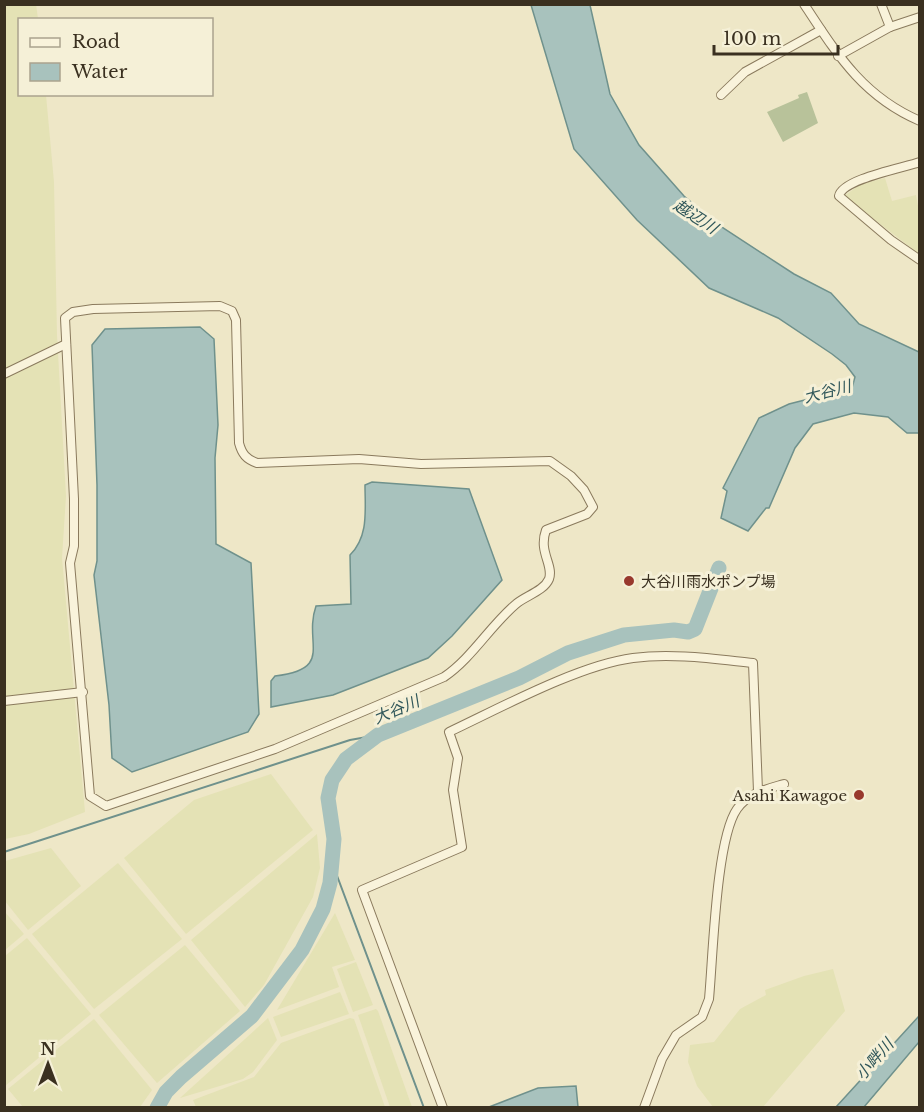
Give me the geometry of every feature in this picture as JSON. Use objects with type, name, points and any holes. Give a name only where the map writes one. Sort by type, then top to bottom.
[{"type":"street","points":[[804,4],[852,75],[896,109],[920,121]]},
{"type":"street","points":[[881,4],[890,27]]},
{"type":"street","points":[[838,56],[890,27],[920,17]]},
{"type":"street","points":[[721,95],[745,72],[821,30]]},
{"type":"street","points":[[920,162],[866,178],[844,189],[839,196],[891,240],[920,260]]},
{"type":"street","points":[[220,306],[232,311],[236,320],[239,443],[245,457],[257,464],[359,459],[421,464],[550,461],[558,464],[577,483],[593,507],[587,514],[546,530],[542,540],[543,552],[550,577],[544,587],[527,595],[510,609],[458,667],[429,685],[275,749],[106,806],[90,796],[83,692],[70,563],[74,546],[74,499],[65,318],[72,312],[220,306]]},
{"type":"street","points":[[4,374],[66,344]]},
{"type":"street","points":[[443,1107],[362,890],[462,847],[453,790],[458,758],[449,732],[604,664],[634,658],[684,657],[753,663],[758,791]]},
{"type":"street","points":[[4,701],[83,692]]},
{"type":"street","points":[[644,1107],[663,1059],[676,1035],[702,1017],[709,999],[725,837],[737,808],[758,791],[784,784]]},
{"type":"shaded area","points":[[36,4],[38,18],[18,18],[18,96],[46,96],[54,182],[57,335],[66,496],[62,558],[85,812],[29,834],[5,839],[4,5]]},
{"type":"shaded area","points":[[885,178],[892,201],[916,195],[919,211],[919,254],[844,196],[861,184]]},
{"type":"shaded area","points":[[271,774],[313,830],[186,934],[124,858],[194,800]]},
{"type":"shaded area","points":[[317,834],[320,868],[313,897],[264,985],[245,1007],[191,940]]},
{"type":"shaded area","points":[[51,848],[81,886],[28,930],[5,901],[5,861]]},
{"type":"shaded area","points":[[118,863],[182,939],[94,1009],[32,934]]},
{"type":"shaded area","points":[[4,911],[24,934],[5,950],[4,950]]},
{"type":"shaded area","points":[[335,913],[355,960],[332,967],[339,987],[277,1010]]},
{"type":"shaded area","points":[[27,938],[91,1014],[5,1086],[5,956]]},
{"type":"shaded area","points":[[185,945],[240,1011],[157,1083],[99,1015]]},
{"type":"shaded area","points":[[356,962],[373,1005],[353,1012],[337,969]]},
{"type":"shaded area","points":[[833,969],[845,1011],[763,1107],[713,1107],[697,1086],[688,1062],[690,1045],[714,1042],[740,1009],[766,995],[765,990],[804,976]]},
{"type":"shaded area","points":[[340,992],[349,1014],[281,1037],[273,1017]]},
{"type":"shaded area","points":[[376,1009],[412,1107],[390,1107],[358,1015]]},
{"type":"shaded area","points":[[268,1018],[277,1040],[253,1072],[243,1079],[180,1098]]},
{"type":"shaded area","points":[[350,1018],[354,1019],[385,1107],[196,1107],[193,1100],[254,1077],[281,1043]]},
{"type":"shaded area","points":[[94,1019],[152,1090],[140,1107],[23,1107],[8,1089]]},
{"type":"green space","points":[[807,92],[818,123],[783,142],[767,112]]},
{"type":"water","name":"越辺川","points":[[531,5],[590,5],[610,94],[639,145],[684,196],[717,224],[794,274],[831,293],[859,324],[919,352],[919,433],[907,433],[888,417],[854,413],[813,424],[795,448],[769,508],[766,508],[748,531],[721,518],[727,491],[723,488],[759,418],[789,404],[852,388],[855,377],[846,365],[832,354],[778,318],[709,288],[637,220],[574,149]]},
{"type":"water","points":[[200,327],[214,339],[218,425],[215,458],[216,544],[251,563],[259,714],[248,732],[132,772],[112,758],[109,705],[94,575],[97,561],[97,485],[92,345],[105,329]]},
{"type":"water","points":[[372,482],[469,489],[502,580],[452,636],[428,658],[333,695],[271,707],[271,681],[275,676],[305,667],[311,661],[313,619],[316,606],[351,604],[350,555],[360,540],[365,522],[365,485]]},
{"type":"water","points":[[919,1016],[919,1042],[864,1107],[836,1107]]},
{"type":"water","points":[[576,1086],[578,1107],[489,1107],[538,1088]]},
{"type":"waterway","name":"大谷川","points":[[157,1108],[166,1092],[181,1077],[252,1016],[302,950],[323,909],[330,883],[334,839],[328,798],[332,780],[346,759],[378,735],[519,678],[568,653],[624,635],[674,630],[688,632],[695,629],[719,568]]},
{"type":"waterway","points":[[4,852],[350,740],[378,735]]},
{"type":"waterway","points":[[333,865],[424,1108]]},
{"type":"place","name":"大谷川雨水ポンプ場","points":[[629,581]]},
{"type":"place","name":"Asahi Kawagoe","points":[[859,795]]},
{"type":"water label","name":"小畔川","points":[[874,1059]]}]
